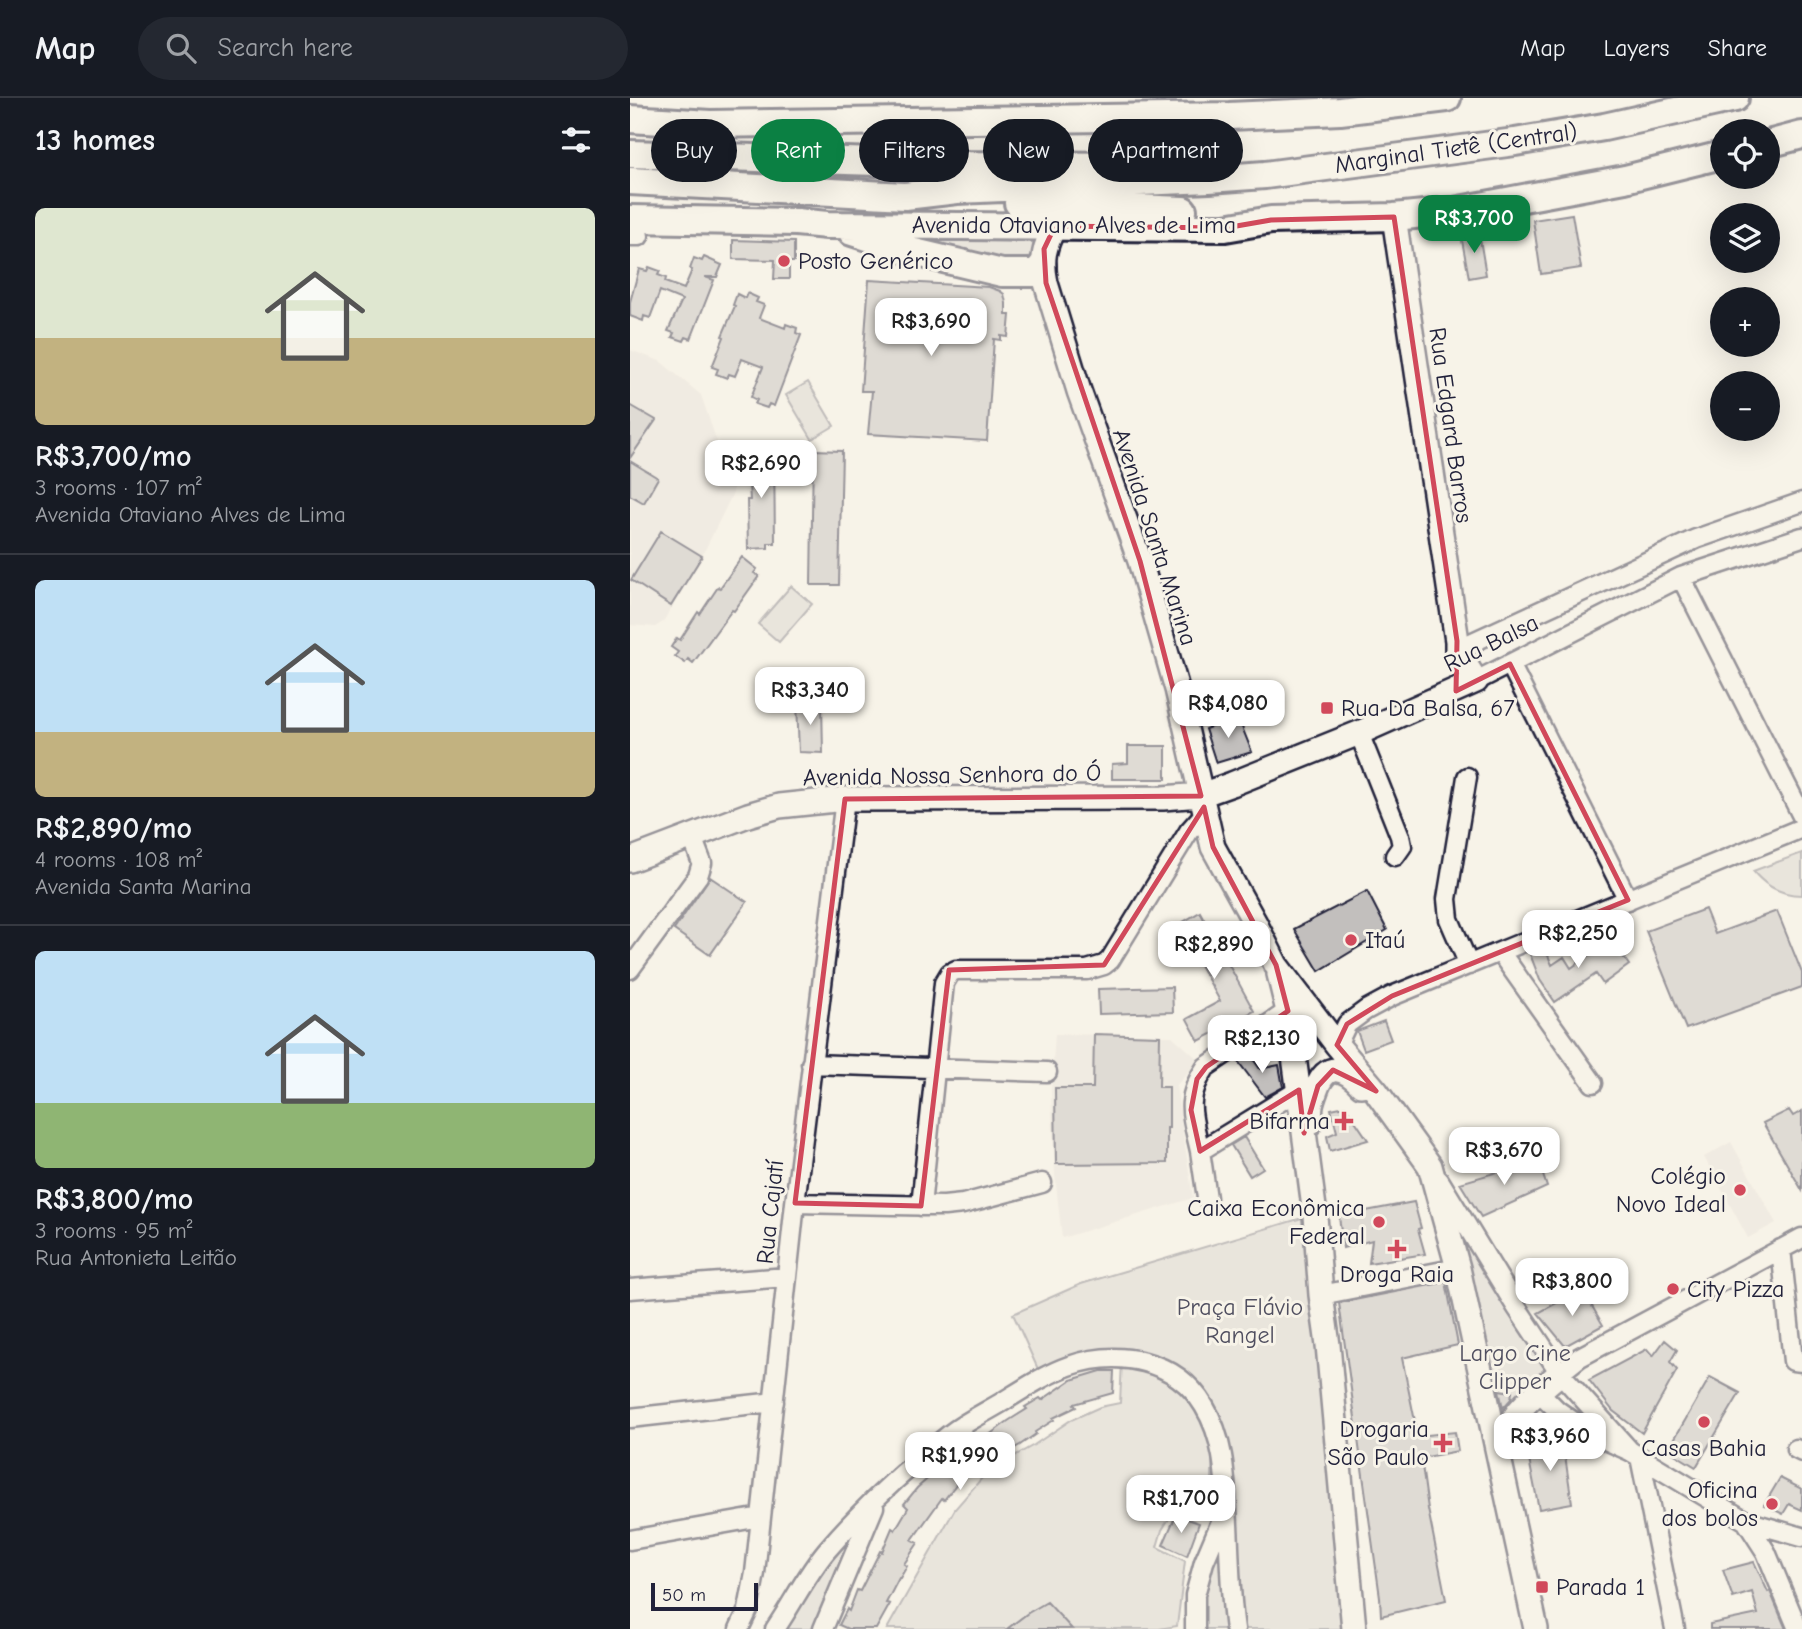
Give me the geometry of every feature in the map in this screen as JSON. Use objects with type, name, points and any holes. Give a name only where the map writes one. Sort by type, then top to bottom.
[{"type":"highway","points":[[737,124],[1229,116],[1340,111],[1447,98]]},
{"type":"highway","name":"Marginal Tietê (Central)","points":[[630,181],[905,196],[957,190],[1209,179],[1339,166],[1515,142],[1604,127],[1735,98]]},
{"type":"highway","points":[[630,119],[651,120]]},
{"type":"highway","points":[[630,131],[651,129]]},
{"type":"highway","points":[[1780,141],[1802,135]]},
{"type":"highway","points":[[630,154],[970,165],[1339,166]]},
{"type":"highway","name":"Avenida Otaviano Alves de Lima","points":[[633,231],[796,222],[827,225],[1225,228],[1271,220],[1394,217],[1454,211],[1625,179],[1710,158]]},
{"type":"highway","points":[[905,196],[1226,212],[1271,220]]},
{"type":"highway","points":[[827,225],[914,252],[1002,273],[1036,273],[1042,266]]},
{"type":"main road","name":"Rua Edgard Barros","points":[[1394,217],[1466,685]]},
{"type":"main road","points":[[1042,266],[1044,249],[1055,226]]},
{"type":"main road","name":"Avenida Santa Marina","points":[[1042,266],[1079,391],[1140,561],[1177,689],[1213,847],[1276,965],[1376,1091],[1430,1166]]},
{"type":"main road","name":"Rua Balsa","points":[[1203,804],[1232,784],[1359,733],[1466,685]]},
{"type":"main road","name":"Avenida Nossa Senhora do Ó","points":[[630,860],[748,815],[779,806],[845,799],[1163,798],[1203,804]]},
{"type":"main road","points":[[1276,965],[1288,1011],[1315,1215],[1354,1629]]},
{"type":"main road","points":[[1304,1133],[1311,1121],[1311,1105],[1318,1086],[1327,1072],[1342,1070],[1353,1076],[1365,1089],[1376,1091]]},
{"type":"main road","points":[[1430,1166],[1458,1268],[1536,1629]]},
{"type":"main road","points":[[1499,1454],[1511,1420],[1560,1373]]},
{"type":"street","name":"Rua Balsa","points":[[1458,645],[1696,539],[1802,502]]},
{"type":"street","name":"Rua Balsa","points":[[1466,685],[1681,577],[1802,537]]},
{"type":"street","points":[[1681,577],[1802,816]]},
{"type":"street","points":[[1510,664],[1628,900]]},
{"type":"street","points":[[1359,733],[1400,836],[1402,846],[1395,856]]},
{"type":"street","points":[[1467,777],[1447,899],[1449,919],[1469,965]]},
{"type":"street","name":"Rua Cajatí","points":[[739,1629],[748,1609],[761,1517],[794,1203],[845,799]]},
{"type":"street","points":[[920,1206],[944,983],[950,973],[956,970],[1087,970],[1104,965],[1110,960],[1203,804]]},
{"type":"street","points":[[1337,1045],[1347,1024],[1392,996],[1802,828]]},
{"type":"street","points":[[630,969],[698,876],[702,863],[692,837]]},
{"type":"street","points":[[1500,952],[1592,1083]]},
{"type":"street","points":[[1207,1198],[1191,1110],[1192,1093],[1197,1079],[1206,1067],[1288,1011]]},
{"type":"street","points":[[811,1064],[1047,1072]]},
{"type":"street","points":[[1200,1151],[1298,1090]]},
{"type":"street","name":"Avenida Santa Marina","points":[[1430,1166],[1560,1373],[1635,1454]]},
{"type":"street","points":[[794,1203],[944,1206],[963,1204],[1042,1183]]},
{"type":"street","points":[[1560,1373],[1580,1357],[1802,1238]]},
{"type":"street","points":[[1781,1249],[1793,1362],[1802,1362]]},
{"type":"street","points":[[1321,1295],[1458,1268]]},
{"type":"street","points":[[630,1289],[787,1277]]},
{"type":"street","points":[[775,1629],[807,1576],[829,1548],[896,1479],[952,1433],[1042,1378],[1069,1366],[1097,1359],[1127,1358],[1151,1363],[1172,1372],[1191,1388],[1205,1407],[1217,1432],[1225,1465],[1231,1593],[1236,1629]]},
{"type":"street","name":"Avenida Santa Marina","points":[[1539,1392],[1557,1410],[1577,1424],[1635,1454],[1746,1521]]},
{"type":"street","points":[[630,1418],[774,1402]]},
{"type":"street","points":[[1635,1454],[1675,1629]]},
{"type":"street","points":[[823,1629],[878,1497]]},
{"type":"street","points":[[1195,1629],[1195,1595],[1204,1562],[1227,1507]]},
{"type":"street","points":[[630,1540],[761,1517]]},
{"type":"street","points":[[1746,1521],[1802,1538]]},
{"type":"street","points":[[1746,1521],[1766,1552],[1798,1629]]},
{"type":"highlighted area","points":[[1394,217],[1457,641],[1456,691],[1510,664],[1628,900],[1392,996],[1347,1024],[1337,1045],[1376,1091],[1333,1070],[1318,1086],[1304,1133],[1299,1090],[1200,1151],[1191,1110],[1197,1079],[1206,1067],[1288,1011],[1276,965],[1213,847],[1204,807],[1104,965],[949,970],[921,1206],[795,1203],[845,799],[1201,796],[1140,561],[1046,283],[1044,249],[1055,226],[1225,228],[1271,220]]},
{"type":"shaded area","points":[[630,350],[660,361],[701,395],[733,484],[733,493],[702,556],[663,622],[655,627],[630,625]]},
{"type":"shaded area","points":[[1055,1034],[1172,1036],[1199,1060],[1176,1086],[1193,1198],[1062,1238],[1055,1175],[1051,1092]]},
{"type":"shaded area","name":"Colégio Novo Ideal","points":[[1731,1142],[1776,1223],[1748,1238],[1704,1157]]},
{"type":"green space","points":[[923,240],[1035,242],[1039,247],[1037,254],[1026,266]]},
{"type":"green space","points":[[808,382],[834,426],[812,439],[786,395]]},
{"type":"green space","points":[[791,586],[812,604],[779,642],[758,624]]},
{"type":"green space","points":[[1802,853],[1802,895],[1787,894],[1774,889],[1753,871]]},
{"type":"green space","name":"Praça Flávio Rangel","points":[[1312,1215],[1353,1629],[1195,1629],[1227,1507],[1225,1465],[1191,1388],[1144,1370],[1175,1385],[1195,1407],[1212,1446],[1212,1479],[1200,1517],[1175,1509],[1162,1530],[1157,1547],[1185,1561],[1177,1626],[1159,1629],[1072,1629],[1028,1613],[1007,1629],[887,1629],[955,1509],[988,1471],[1071,1420],[1100,1407],[1120,1403],[1122,1361],[1042,1378],[1013,1314],[1081,1284]]},
{"type":"green space","name":"Largo Cine Clipper","points":[[1475,1240],[1560,1373],[1499,1454],[1456,1241]]},
{"type":"green space","points":[[878,1497],[823,1629],[775,1629]]},
{"type":"building","points":[[1572,214],[1581,268],[1541,274],[1533,220]]},
{"type":"building","points":[[1479,233],[1486,275],[1469,278],[1461,235]]},
{"type":"building","name":"Posto Genérico","points":[[733,240],[794,242],[794,262],[789,262],[789,279],[774,279],[775,260],[733,259]]},
{"type":"building","points":[[704,257],[722,265],[717,277],[705,277],[714,280],[691,339],[686,337],[684,341],[672,337],[674,333],[668,331],[682,300],[660,291],[650,318],[644,316],[643,321],[630,316],[630,302],[639,269],[647,271],[649,267],[660,271],[658,275],[666,278],[665,282],[684,289],[694,258],[702,261]]},
{"type":"building","points":[[869,280],[989,287],[1004,294],[1006,315],[1010,315],[1008,337],[994,339],[987,441],[868,434],[872,391],[861,391]]},
{"type":"building","points":[[747,293],[758,298],[756,302],[764,305],[759,318],[785,328],[786,324],[797,328],[796,333],[801,335],[774,406],[769,404],[767,408],[755,404],[757,400],[751,397],[763,367],[742,359],[735,376],[729,374],[727,378],[716,374],[718,369],[712,367],[737,294],[745,298]]},
{"type":"building","points":[[630,405],[656,420],[630,458]]},
{"type":"building","points":[[774,450],[775,543],[768,543],[768,548],[748,549],[750,451]]},
{"type":"building","points":[[813,450],[842,451],[839,585],[811,585]]},
{"type":"building","points":[[630,461],[658,478],[644,503],[630,495]]},
{"type":"building","points":[[661,531],[702,556],[671,606],[631,580]]},
{"type":"building","points":[[742,557],[757,569],[754,573],[759,576],[693,663],[688,659],[685,663],[675,656],[678,652],[671,647],[677,638],[680,640],[698,612],[700,614]]},
{"type":"building","points":[[797,702],[822,702],[823,753],[799,752]]},
{"type":"building","points":[[1238,717],[1252,752],[1216,763],[1205,729]]},
{"type":"building","points":[[1128,746],[1166,746],[1166,779],[1112,779],[1112,764],[1128,763]]},
{"type":"building","points":[[710,877],[747,902],[710,955],[674,930]]},
{"type":"building","points":[[1367,891],[1387,930],[1319,971],[1294,929]]},
{"type":"building","points":[[1705,909],[1715,934],[1777,911],[1802,973],[1802,987],[1686,1029],[1646,931]]},
{"type":"building","points":[[1200,912],[1254,1011],[1199,1041],[1187,1019],[1220,1001],[1178,925]]},
{"type":"building","points":[[1611,940],[1629,965],[1603,984],[1596,974],[1555,1002],[1540,980],[1530,954],[1545,948],[1552,965],[1564,957],[1571,968]]},
{"type":"building","points":[[1172,987],[1173,1012],[1099,1014],[1098,989]]},
{"type":"building","points":[[1384,1021],[1391,1040],[1364,1050],[1357,1031]]},
{"type":"building","points":[[1094,1034],[1160,1036],[1159,1087],[1169,1087],[1167,1163],[1056,1164],[1055,1088],[1093,1088]]},
{"type":"building","points":[[1248,1052],[1260,1069],[1279,1065],[1283,1087],[1265,1097],[1237,1060]]},
{"type":"building","name":"Bifarma","points":[[1345,1106],[1368,1140],[1330,1151],[1327,1136],[1337,1132],[1331,1109]]},
{"type":"building","points":[[1789,1110],[1793,1116],[1802,1111],[1802,1190],[1763,1123]]},
{"type":"building","points":[[1244,1137],[1263,1168],[1250,1176],[1231,1145]]},
{"type":"building","points":[[1538,1160],[1547,1187],[1481,1217],[1460,1183]]},
{"type":"building","name":"Caixa Econômica Federal","points":[[1414,1202],[1425,1254],[1369,1263],[1372,1240],[1343,1248],[1339,1216]]},
{"type":"building","points":[[1446,1282],[1458,1345],[1402,1358],[1418,1436],[1455,1432],[1458,1451],[1421,1458],[1446,1600],[1381,1616],[1339,1303]]},
{"type":"building","points":[[1582,1289],[1603,1325],[1565,1346],[1538,1313]]},
{"type":"building","points":[[1665,1340],[1677,1350],[1670,1362],[1677,1370],[1642,1433],[1613,1411],[1589,1380],[1647,1349],[1653,1356]]},
{"type":"building","points":[[1101,1371],[1114,1371],[1113,1393],[1074,1404],[1076,1407],[1053,1418],[1054,1420],[1020,1445],[1001,1456],[999,1453],[964,1474],[944,1500],[942,1498],[912,1540],[918,1543],[904,1564],[907,1566],[886,1603],[890,1604],[876,1629],[848,1629],[839,1625],[847,1609],[849,1611],[857,1590],[860,1591],[880,1551],[882,1552],[892,1528],[895,1530],[908,1508],[904,1504],[917,1488],[984,1436],[985,1438],[1027,1409],[1025,1407],[1040,1398],[1042,1400],[1071,1380]]},
{"type":"building","name":"Casas Bahia","points":[[1710,1377],[1740,1393],[1696,1467],[1668,1450]]},
{"type":"building","points":[[1499,1390],[1512,1392],[1511,1399],[1503,1408]]},
{"type":"building","points":[[1562,1436],[1572,1503],[1539,1509],[1526,1445]]},
{"type":"building","points":[[1780,1478],[1802,1489],[1802,1510],[1789,1504],[1783,1514],[1764,1505]]},
{"type":"building","points":[[1176,1515],[1199,1523],[1187,1556],[1163,1545]]},
{"type":"building","points":[[1754,1562],[1786,1629],[1710,1629],[1710,1624],[1758,1614],[1752,1592],[1733,1598],[1723,1570]]},
{"type":"building","points":[[1047,1602],[1072,1629],[1007,1629],[1028,1613]]},
{"type":"place","name":"Posto Genérico","points":[[784,261]]},
{"type":"place","name":"Rua Da Balsa, 67","points":[[1327,708]]},
{"type":"place","name":"Itaú","points":[[1351,940]]},
{"type":"place","name":"Bifarma","points":[[1344,1121]]},
{"type":"place","name":"Colégio Novo Ideal","points":[[1740,1190]]},
{"type":"place","name":"Caixa Econômica Federal","points":[[1379,1222]]},
{"type":"place","name":"Droga Raia","points":[[1397,1249]]},
{"type":"place","name":"City Pizza","points":[[1673,1289]]},
{"type":"place","name":"Casas Bahia","points":[[1704,1422]]},
{"type":"place","name":"Drogaria São Paulo","points":[[1443,1443]]},
{"type":"place","name":"Oficina dos bolos","points":[[1772,1504]]},
{"type":"place","name":"Parada 1","points":[[1542,1587]]}]
